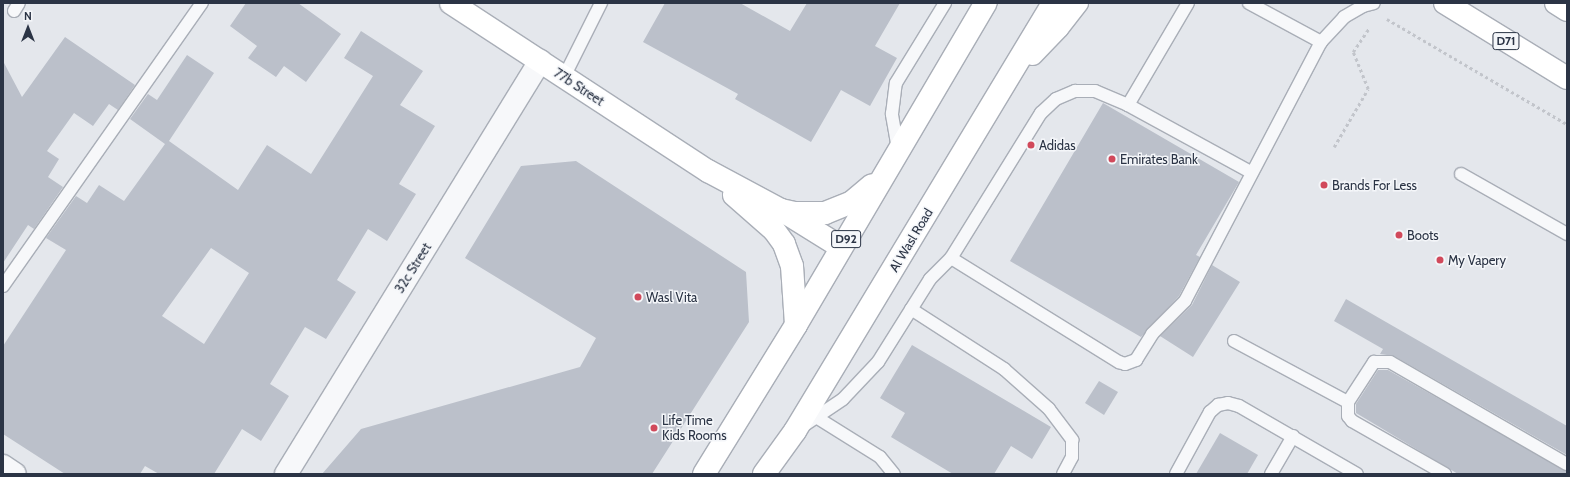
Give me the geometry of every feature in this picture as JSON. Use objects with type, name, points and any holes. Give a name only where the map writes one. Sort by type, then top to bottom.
[{"type":"main road","name":"77b Street","points":[[451,3],[708,171],[781,210],[841,247]]},
{"type":"main road","name":"D92","points":[[704,474],[796,325],[883,174],[986,3]]},
{"type":"main road","name":"Al Wasl Road","points":[[764,474],[795,431],[1053,3]]},
{"type":"main road","points":[[1015,67],[1045,42],[1077,3]]},
{"type":"main road","name":"D71","points":[[1445,3],[1567,78]]},
{"type":"main road","points":[[1556,3],[1567,10]]},
{"type":"main road","name":"77b Street","points":[[708,171],[774,230],[782,241],[792,266],[796,325]]},
{"type":"main road","points":[[781,210],[810,214],[839,209],[852,202],[883,174]]},
{"type":"street","name":"32c Street","points":[[286,474],[540,61]]},
{"type":"street","points":[[3,466],[15,474]]},
{"type":"lane","points":[[3,286],[202,3]]},
{"type":"lane","points":[[564,77],[601,3]]},
{"type":"lane","points":[[898,149],[892,114],[896,83],[945,3]]},
{"type":"lane","points":[[1128,105],[1188,3]]},
{"type":"lane","points":[[1249,3],[1320,42]]},
{"type":"lane","points":[[951,258],[1119,362],[1131,363],[1136,360],[1158,327],[1185,301],[1320,42],[1344,16],[1372,8]]},
{"type":"lane","points":[[795,431],[843,399],[866,377],[930,279],[951,258],[1041,112],[1056,99],[1075,91],[1095,91],[1128,105],[1252,173]]},
{"type":"lane","points":[[1461,174],[1567,234]]},
{"type":"lane","points":[[911,309],[1004,369],[1049,409],[1072,440],[1072,458],[1063,474]]},
{"type":"lane","points":[[1234,341],[1348,402]]},
{"type":"lane","points":[[1444,474],[1352,421],[1348,416],[1348,402],[1370,366],[1379,360],[1385,360],[1567,464]]},
{"type":"lane","points":[[1176,474],[1210,412],[1218,405],[1228,404],[1239,406],[1357,474]]},
{"type":"lane","points":[[816,417],[872,452],[894,474]]},
{"type":"lane","points":[[1271,474],[1293,436]]},
{"type":"path","points":[[1334,147],[1368,89],[1353,52],[1372,8],[1567,124]]},
{"type":"building","points":[[246,3],[298,3],[341,34],[306,82],[284,66],[276,77],[248,58],[257,46],[230,26]]},
{"type":"building","points":[[665,3],[740,3],[790,31],[807,3],[900,3],[875,46],[897,58],[870,106],[841,90],[811,142],[735,99],[738,94],[643,42]]},
{"type":"building","points":[[361,31],[423,71],[400,105],[435,126],[399,184],[416,194],[387,241],[368,229],[337,280],[356,292],[326,339],[305,327],[270,384],[289,396],[261,441],[242,429],[214,474],[159,474],[145,466],[140,474],[65,474],[3,434],[3,346],[66,250],[46,238],[76,196],[87,203],[99,185],[124,201],[165,144],[130,119],[148,94],[157,100],[187,55],[214,73],[169,141],[238,190],[267,145],[311,174],[373,76],[344,58]],"holes":[[[211,248],[249,273],[204,344],[162,316]]]},
{"type":"building","points":[[65,37],[135,85],[118,110],[109,104],[93,126],[74,113],[47,151],[59,159],[48,177],[63,187],[34,229],[28,225],[3,263],[3,61],[22,97]]},
{"type":"building","points":[[1103,103],[1239,182],[1196,255],[1200,257],[1179,296],[1141,337],[1010,261]]},
{"type":"building","name":"Wasl Vita","points":[[576,161],[746,272],[749,322],[652,474],[322,474],[361,429],[580,367],[596,338],[465,258],[521,166]]},
{"type":"building","points":[[1212,265],[1240,282],[1193,357],[1160,336],[1192,305]]},
{"type":"building","points":[[1346,299],[1567,426],[1567,455],[1394,356],[1380,354],[1383,349],[1334,321]]},
{"type":"building","points":[[912,345],[1051,427],[1032,459],[1011,446],[994,474],[953,474],[891,437],[905,413],[880,398]]},
{"type":"building","points":[[1378,370],[1388,370],[1567,471],[1567,474],[1458,474],[1356,413],[1356,404]]},
{"type":"building","points":[[1099,381],[1118,392],[1104,415],[1085,403]]},
{"type":"building","points":[[1220,433],[1258,455],[1247,474],[1196,474]]},
{"type":"place","name":"Adidas","points":[[1031,145]]},
{"type":"place","name":"Emirates Bank","points":[[1112,159]]},
{"type":"place","name":"Brands For Less","points":[[1324,185]]},
{"type":"place","name":"Boots","points":[[1399,235]]},
{"type":"place","name":"My Vapery","points":[[1440,260]]},
{"type":"place","name":"Wasl Vita","points":[[638,297]]},
{"type":"place","name":"Life Time Kids Rooms","points":[[654,428]]}]
